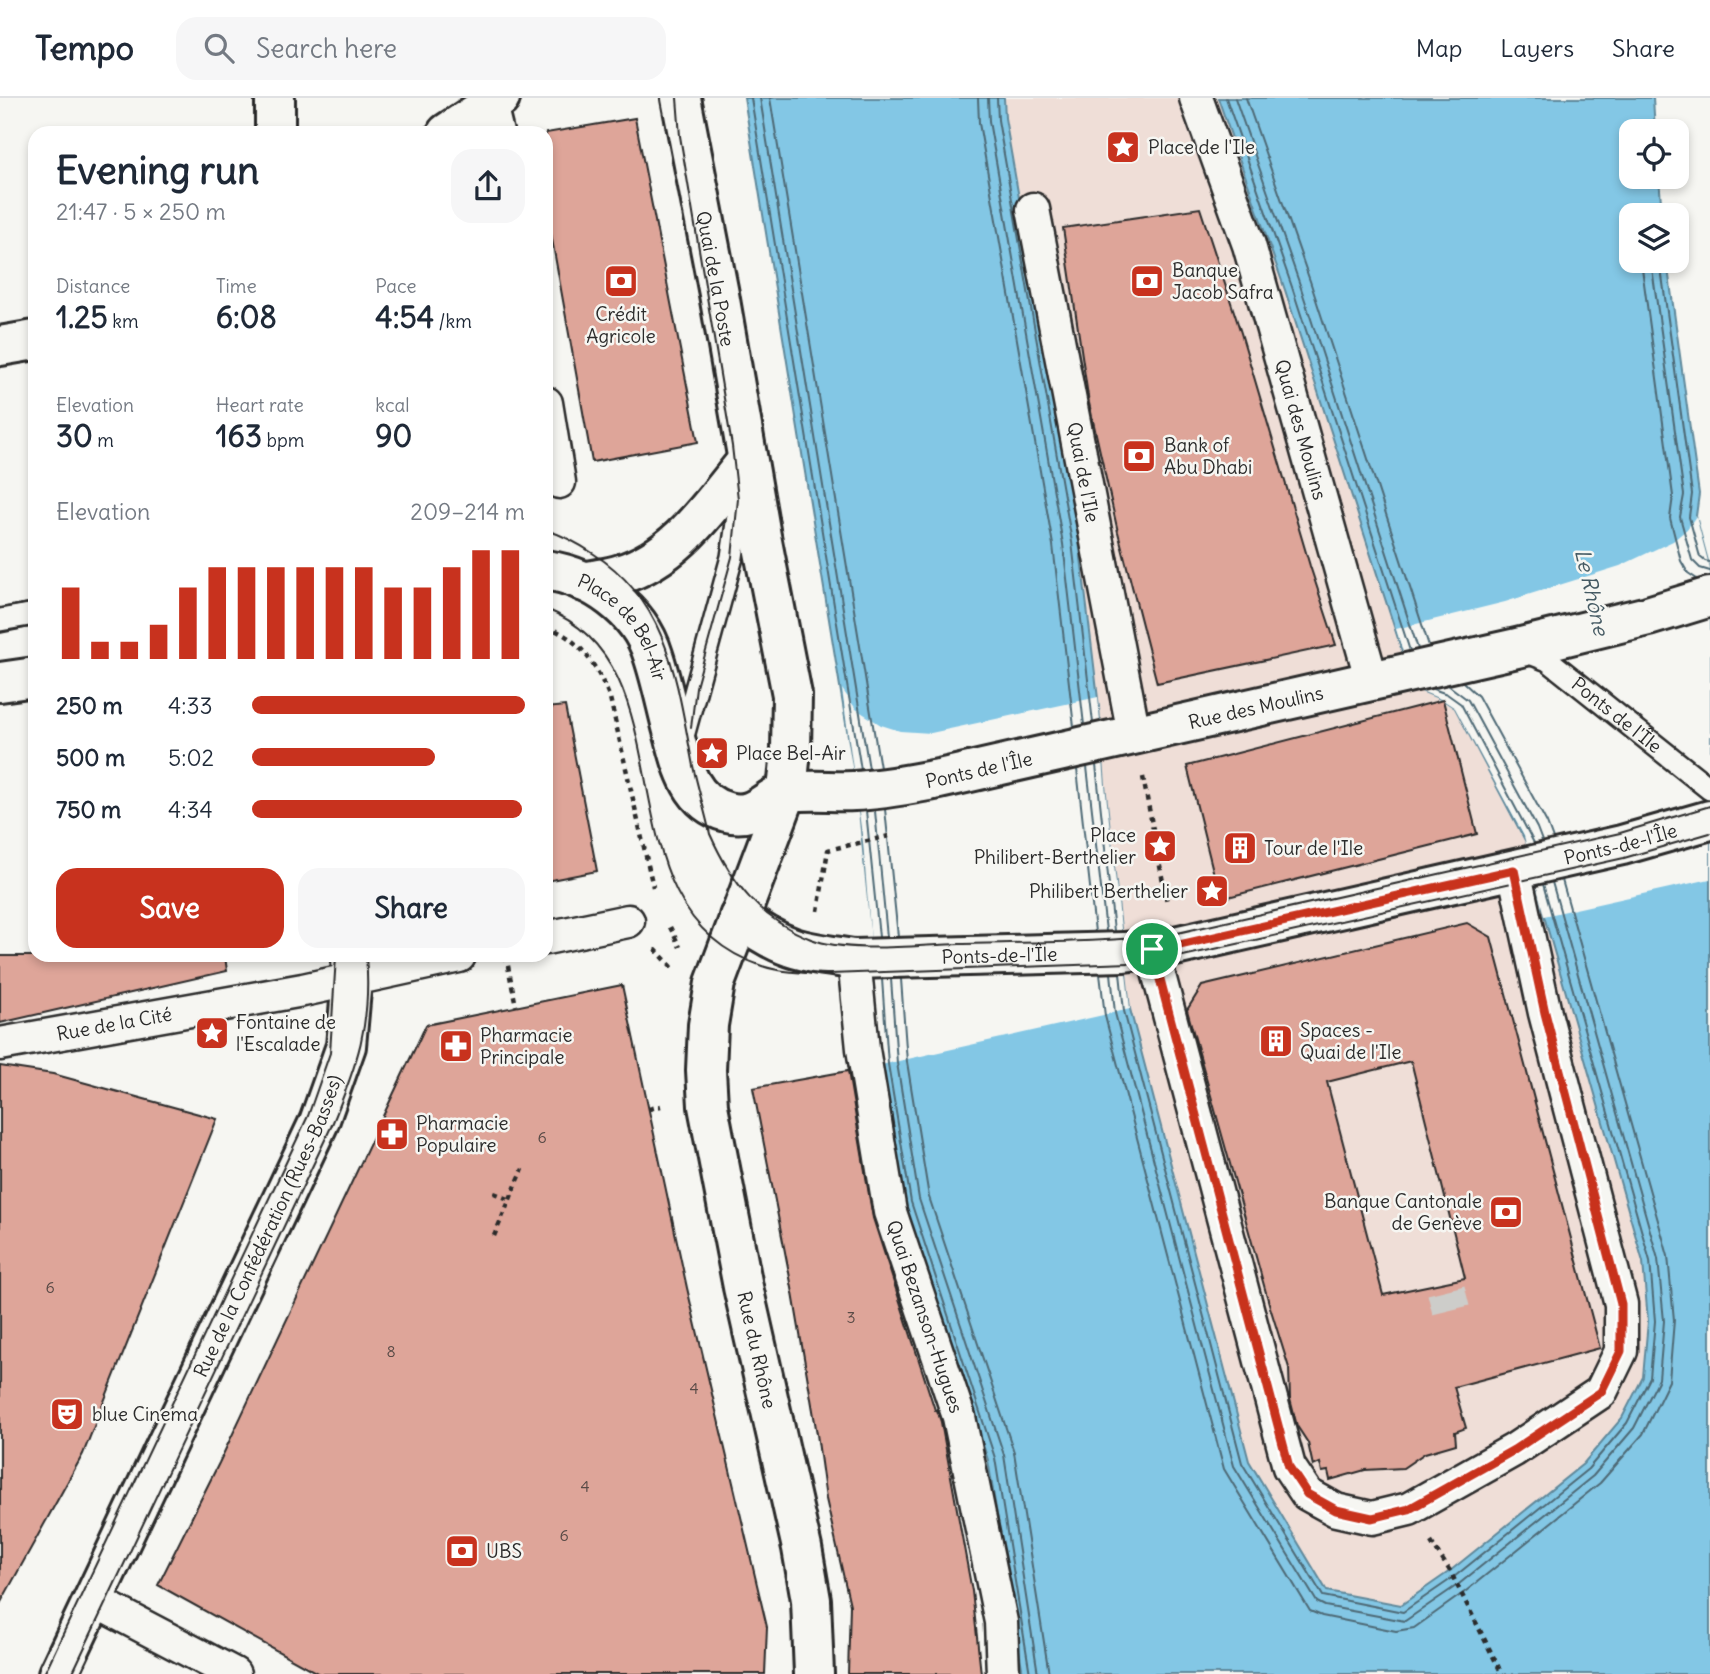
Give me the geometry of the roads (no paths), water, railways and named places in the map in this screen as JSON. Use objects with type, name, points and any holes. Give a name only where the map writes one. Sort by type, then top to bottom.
[{"type":"street","points":[[275,98],[275,126]]},
{"type":"street","name":"Quai de la Poste","points":[[681,98],[719,294],[747,461]]},
{"type":"street","name":"Quai des Moulins","points":[[1196,98],[1249,245],[1372,681]]},
{"type":"street","points":[[463,126],[496,112]]},
{"type":"street","name":"Quai de l'Ile","points":[[1033,209],[1126,748]]},
{"type":"street","points":[[0,346],[28,341]]},
{"type":"street","points":[[553,446],[559,482]]},
{"type":"street","points":[[747,461],[792,695],[787,792],[739,917],[771,939],[811,954],[864,959]]},
{"type":"street","name":"Place de Bel-Air","points":[[584,582],[622,574],[651,561],[675,544],[708,510],[747,461]]},
{"type":"street","points":[[553,571],[584,582]]},
{"type":"street","name":"Place de Bel-Air","points":[[584,582],[622,606],[637,623],[653,653],[678,756],[687,780],[703,800],[727,812],[752,812],[787,792],[857,791]]},
{"type":"street","points":[[1517,648],[1648,616],[1710,597]]},
{"type":"street","name":"Rue des Moulins","points":[[1126,748],[1372,681],[1517,648]]},
{"type":"street","points":[[0,682],[28,678]]},
{"type":"street","name":"Ponts de l'Île","points":[[857,791],[1126,748]]},
{"type":"street","name":"Ponts-de-l'Île","points":[[864,959],[1138,951],[1175,946],[1640,841],[1710,820]]},
{"type":"street","points":[[1138,951],[1289,1467],[1307,1494],[1336,1510],[1372,1518],[1409,1509],[1514,1450],[1601,1392],[1621,1351],[1621,1304],[1545,1013],[1523,868]]},
{"type":"street","name":"Rue du Rhône","points":[[739,917],[715,983],[708,1026],[708,1106],[743,1287],[802,1548],[811,1600],[814,1674]]},
{"type":"street","points":[[553,936],[628,920]]},
{"type":"street","name":"Quai Bezanson-Hugues","points":[[864,959],[863,1049],[890,1212],[959,1417],[1001,1622],[1003,1674]]},
{"type":"street","name":"Rue de la Cité","points":[[0,1044],[303,990],[351,967],[400,962]]},
{"type":"street","name":"Rue de la Confédération (Rues-Basses)","points":[[58,1674],[319,1122],[346,1046],[351,967]]},
{"type":"street","points":[[93,1600],[234,1674]]},
{"type":"lane","name":"Place de Bel-Air","points":[[678,756],[732,557],[747,461]]},
{"type":"lane","points":[[0,620],[28,615]]},
{"type":"lane","name":"Ponts de l'Île","points":[[1517,648],[1548,660],[1710,789]]},
{"type":"water","name":"Le Rhône","points":[[744,98],[1004,98],[1005,118],[1079,541],[1130,1009],[1249,1461],[1327,1591],[1401,1605],[1450,1571],[1583,1464],[1622,1418],[1643,1377],[1648,1321],[1643,1262],[1544,916],[1527,844],[1455,708],[1414,688],[1285,290],[1218,98],[1653,98],[1654,119],[1619,119],[1619,189],[1660,189],[1661,203],[1619,203],[1619,273],[1669,273],[1699,494],[1696,516],[1710,569],[1710,1674],[1023,1674],[988,1460],[904,1203],[881,1065],[874,959],[857,791]]},
{"type":"tunnel","points":[[1446,1290],[1451,1310]]},
{"type":"tram line","points":[[677,98],[680,136],[732,446],[738,499],[732,557],[696,687],[691,728]]},
{"type":"tram line","points":[[553,532],[594,554],[619,574],[639,596],[655,621],[675,676],[710,834],[728,868],[749,897],[776,921],[793,931],[827,944],[884,948],[1093,941],[1173,934],[1620,833],[1710,806]]},
{"type":"tram line","points":[[0,608],[28,603]]},
{"type":"tram line","points":[[553,614],[591,639],[619,682],[636,733],[659,844],[678,895],[711,937],[762,966],[778,970],[830,974],[1156,962],[1624,858],[1710,833]]},
{"type":"tram line","points":[[0,633],[28,627]]},
{"type":"tram line","points":[[44,1674],[308,1116],[330,1053],[336,962]]},
{"type":"tram line","points":[[72,1674],[331,1127],[360,1044],[367,1003],[366,962]]},
{"type":"place","name":"Place de l'Ile","points":[[1123,147]]},
{"type":"place","name":"Crédit Agricole","points":[[621,281]]},
{"type":"place","name":"Banque Jacob Safra","points":[[1147,281]]},
{"type":"place","name":"Bank of Abu Dhabi","points":[[1139,456]]},
{"type":"place","name":"Place Bel-Air","points":[[712,753]]},
{"type":"place","name":"Place Philibert-Berthelier","points":[[1160,846]]},
{"type":"place","name":"Tour de l'Ile","points":[[1240,848]]},
{"type":"place","name":"Philibert Berthelier","points":[[1212,891]]},
{"type":"place","name":"Fontaine de l'Escalade","points":[[212,1033]]},
{"type":"place","name":"Spaces - Quai de l'Ile","points":[[1276,1041]]},
{"type":"place","name":"Pharmacie Principale","points":[[456,1046]]},
{"type":"place","name":"Pharmacie Populaire","points":[[392,1134]]},
{"type":"place","name":"Banque Cantonale de Genève","points":[[1506,1212]]},
{"type":"place","name":"blue Cinema","points":[[67,1414]]},
{"type":"place","name":"UBS","points":[[462,1551]]}]
